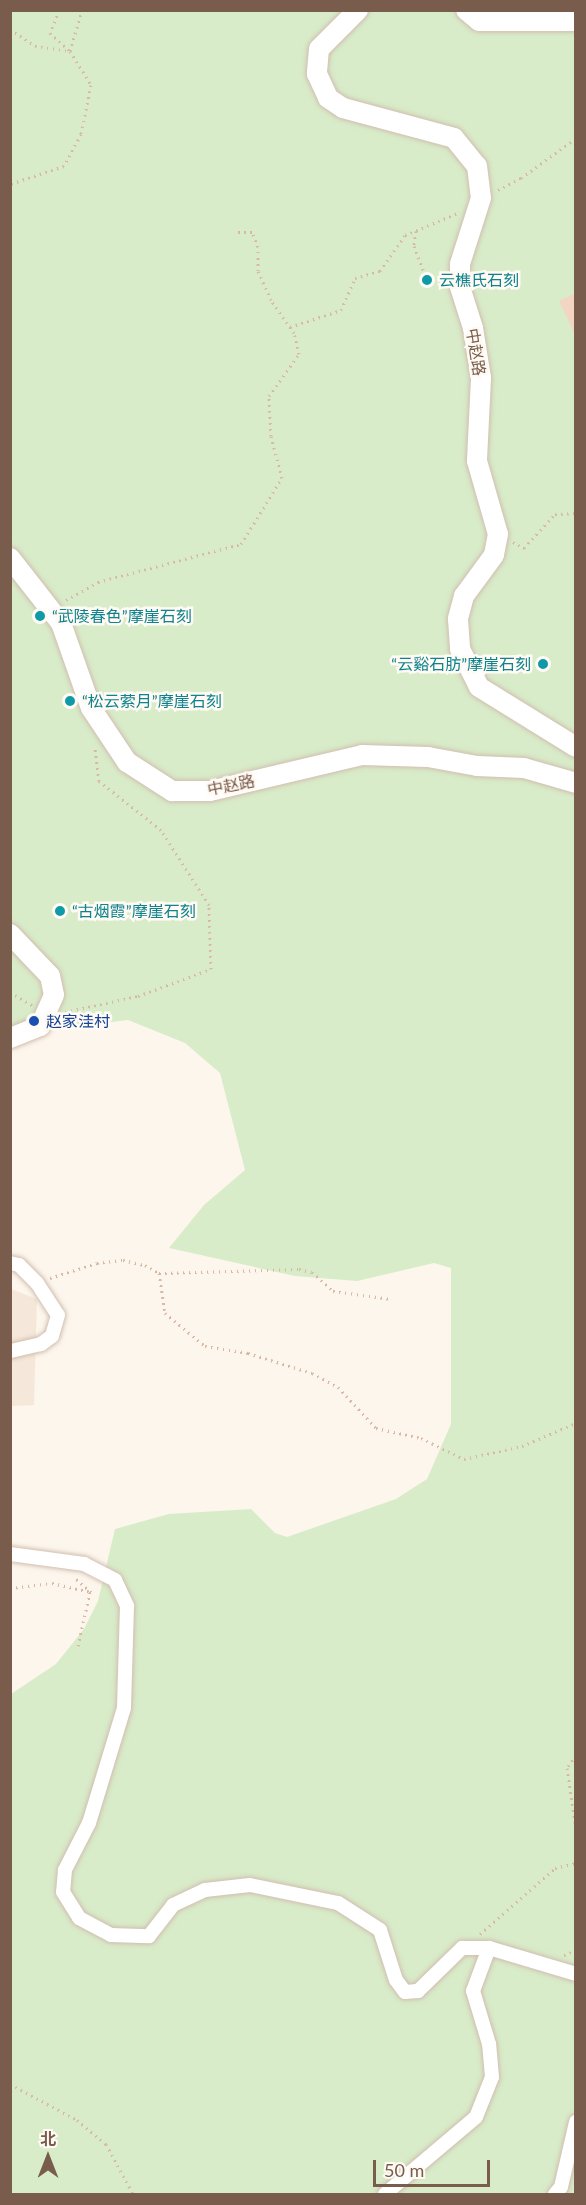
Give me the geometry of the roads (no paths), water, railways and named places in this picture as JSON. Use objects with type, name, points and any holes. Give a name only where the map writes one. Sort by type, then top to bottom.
[{"type":"street","name":"中赵路","points":[[358,10],[319,49],[317,75],[328,98],[343,108],[454,138],[477,166],[481,198],[460,264],[460,287],[473,328],[481,378],[477,461],[498,534],[494,555],[464,596],[458,619],[460,649],[479,687],[576,747]]},
{"type":"street","points":[[466,10],[479,21],[576,21]]},
{"type":"street","name":"中赵路","points":[[10,558],[61,623],[91,708],[127,762],[172,791],[210,791],[362,755],[428,757],[477,766],[524,768],[576,783]]},
{"type":"street","points":[[10,934],[50,976],[54,996],[40,1026],[10,1038]]},
{"type":"street","points":[[10,1263],[19,1265],[37,1283],[58,1315],[52,1336],[42,1344],[10,1351]]},
{"type":"street","points":[[10,1554],[84,1564],[115,1581],[127,1606],[124,1708],[92,1814],[65,1870],[63,1892],[79,1918],[111,1935],[149,1936],[173,1905],[206,1890],[250,1885],[338,1903],[380,1930],[396,1980],[405,1992],[418,1991],[462,1948],[489,1948],[576,1974]]},
{"type":"street","points":[[385,2194],[476,2117],[492,2077],[489,2044],[473,1991],[489,1948]]},
{"type":"street","points":[[555,2194],[561,2187],[576,2122]]},
{"type":"place","name":"云樵氏石刻","points":[[427,280]]},
{"type":"place","name":"“武陵春色”摩崖石刻","points":[[40,616]]},
{"type":"place","name":"“云谿石肪”摩崖石刻","points":[[543,664]]},
{"type":"place","name":"“松云萦月”摩崖石刻","points":[[70,701]]},
{"type":"place","name":"“古烟霞”摩崖石刻","points":[[60,911]]},
{"type":"place","name":"赵家洼村","points":[[34,1021]]}]
